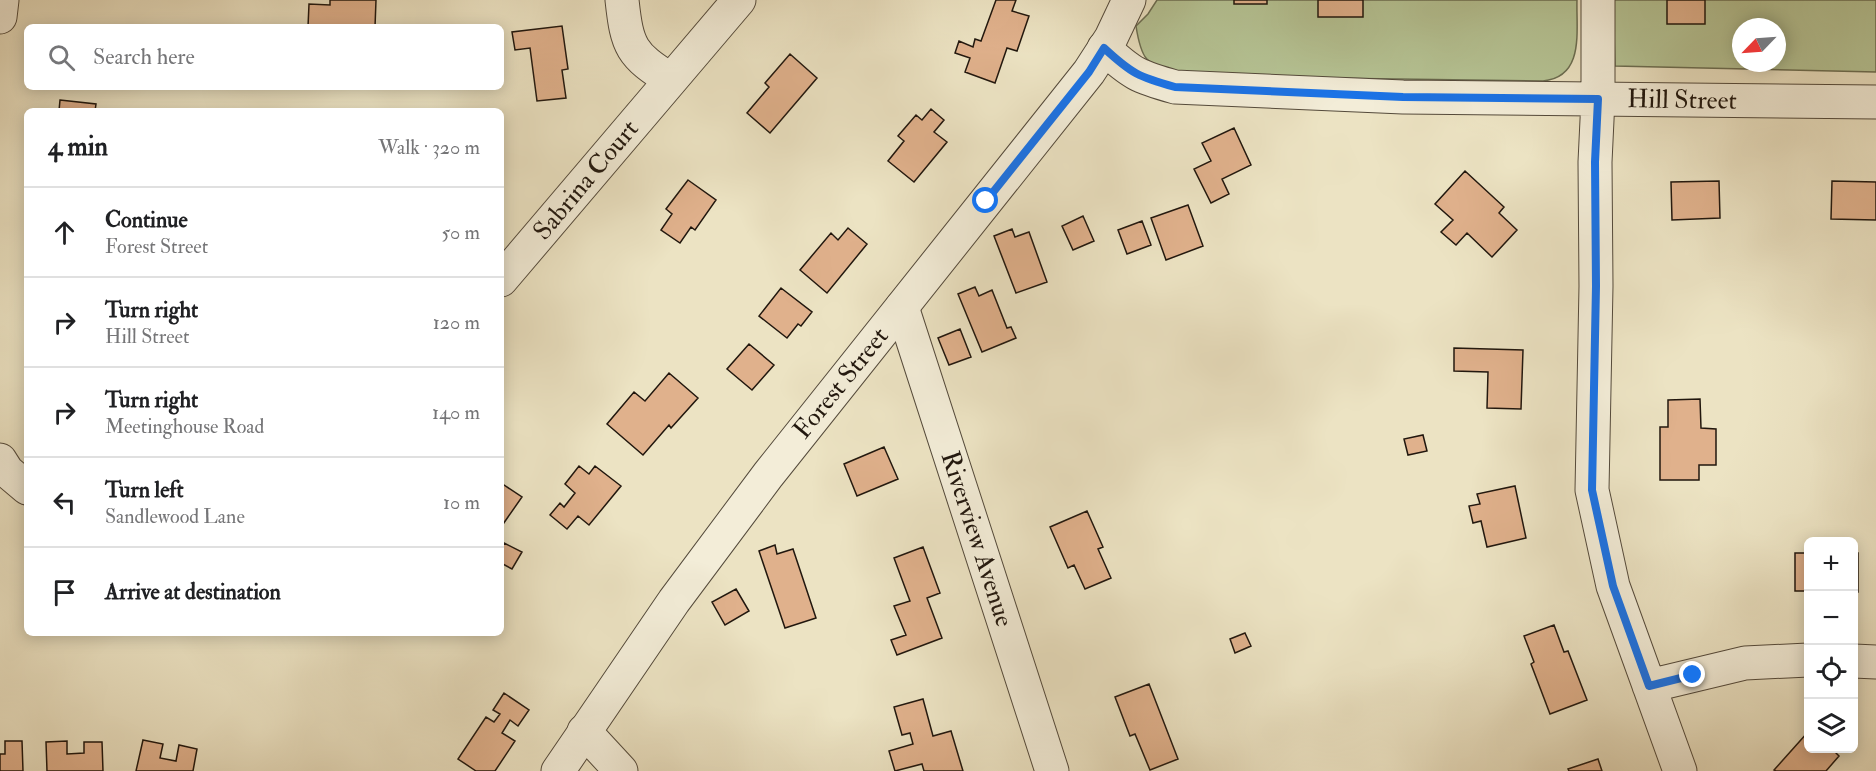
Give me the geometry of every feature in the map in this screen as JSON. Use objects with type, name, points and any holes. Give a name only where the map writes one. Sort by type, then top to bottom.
[{"type":"street","points":[[0,17],[2,0]]},
{"type":"street","points":[[622,0],[624,22],[631,46],[645,64],[671,80]]},
{"type":"street","name":"Sabrina Court","points":[[504,276],[739,0]]},
{"type":"street","name":"Forest Street","points":[[558,771],[674,601],[755,493],[1089,72],[1129,0]]},
{"type":"street","points":[[1598,0],[1592,490],[1613,586],[1680,771]]},
{"type":"street","name":"Hill Street","points":[[1104,48],[1125,68],[1141,78],[1175,87],[1403,97],[1876,102]]},
{"type":"street","name":"Riverview Avenue","points":[[902,307],[1052,771]]},
{"type":"street","points":[[0,460],[24,485]]},
{"type":"street","points":[[1649,686],[1745,663],[1804,660]]},
{"type":"street","points":[[1858,661],[1876,662]]},
{"type":"street","points":[[584,731],[621,771]]},
{"type":"green space","points":[[1157,0],[1577,0],[1577,38],[1572,62],[1566,71],[1556,78],[1543,81],[1182,76],[1148,61],[1138,39],[1136,26]]},
{"type":"green space","points":[[1613,0],[1876,0],[1876,72],[1786,70],[1786,18],[1732,18],[1732,69],[1615,66]]},
{"type":"building","points":[[330,0],[376,0],[375,24],[308,24],[309,4],[330,5]]},
{"type":"building","points":[[996,0],[1016,0],[1012,11],[1029,16],[1017,51],[1007,48],[995,83],[965,72],[970,58],[955,53],[959,41],[973,47],[975,39],[981,41]]},
{"type":"building","points":[[1234,0],[1267,0],[1267,4],[1234,4]]},
{"type":"building","points":[[1318,0],[1363,0],[1363,17],[1318,17]]},
{"type":"building","points":[[1667,0],[1705,0],[1705,24],[1667,24]]},
{"type":"building","points":[[562,26],[568,69],[562,70],[566,98],[537,101],[530,48],[515,50],[512,32]]},
{"type":"building","points":[[790,54],[817,78],[770,133],[747,113],[769,87],[765,83]]},
{"type":"building","points":[[60,100],[96,104],[95,108],[59,108]]},
{"type":"building","points":[[931,109],[944,120],[934,132],[947,142],[914,182],[888,161],[904,141],[898,136],[916,115],[922,120]]},
{"type":"building","points":[[1234,128],[1251,165],[1222,179],[1229,194],[1211,203],[1194,169],[1211,161],[1202,143]]},
{"type":"building","points":[[1465,171],[1504,207],[1499,213],[1517,230],[1492,257],[1467,233],[1456,245],[1441,232],[1453,220],[1435,204]]},
{"type":"building","points":[[688,180],[716,200],[695,230],[691,227],[680,243],[661,230],[672,214],[666,209]]},
{"type":"building","points":[[1719,181],[1720,218],[1672,220],[1671,182]]},
{"type":"building","points":[[1832,181],[1876,182],[1876,220],[1831,219]]},
{"type":"building","points":[[1188,205],[1203,246],[1166,260],[1151,218]]},
{"type":"building","points":[[1083,216],[1094,241],[1073,250],[1062,226]]},
{"type":"building","points":[[1142,221],[1151,245],[1127,254],[1118,230]]},
{"type":"building","points":[[848,228],[867,244],[827,293],[800,270],[831,233],[838,240]]},
{"type":"building","points":[[1012,229],[1015,237],[1029,232],[1047,282],[1016,293],[994,236]]},
{"type":"building","points":[[975,287],[979,296],[992,290],[1007,328],[1011,327],[1016,338],[982,352],[958,294]]},
{"type":"building","points":[[781,288],[812,312],[787,338],[759,316]]},
{"type":"building","points":[[960,329],[971,357],[949,365],[938,338]]},
{"type":"building","points":[[749,344],[774,365],[752,390],[727,369]]},
{"type":"building","points":[[1454,348],[1523,350],[1521,409],[1487,408],[1488,372],[1454,371]]},
{"type":"building","points":[[669,373],[698,398],[671,428],[669,425],[643,455],[607,424],[634,392],[645,401]]},
{"type":"building","points":[[1700,399],[1701,428],[1716,429],[1716,465],[1699,465],[1699,480],[1660,480],[1660,427],[1668,427],[1668,400]]},
{"type":"building","points":[[1423,435],[1427,451],[1408,455],[1404,439]]},
{"type":"building","points":[[884,447],[898,479],[857,496],[844,464]]},
{"type":"building","points":[[579,466],[589,474],[595,466],[621,486],[589,525],[578,516],[567,529],[550,515],[560,503],[564,507],[575,493],[565,484]]},
{"type":"building","points":[[504,485],[522,497],[504,523]]},
{"type":"building","points":[[1515,486],[1526,538],[1487,547],[1481,521],[1473,523],[1469,506],[1480,504],[1477,494]]},
{"type":"building","points":[[1087,511],[1103,547],[1098,549],[1111,578],[1085,589],[1074,565],[1068,568],[1050,527]]},
{"type":"building","points":[[504,543],[522,552],[512,569],[504,565]]},
{"type":"building","points":[[775,545],[777,554],[793,549],[816,618],[785,628],[759,551]]},
{"type":"building","points":[[923,547],[940,593],[927,598],[942,638],[897,655],[891,640],[906,635],[894,606],[910,601],[894,558]]},
{"type":"building","points":[[1795,553],[1804,553],[1804,591],[1795,591]]},
{"type":"building","points":[[736,589],[749,611],[725,625],[712,602]]},
{"type":"building","points":[[1554,625],[1564,652],[1568,651],[1587,700],[1550,714],[1531,664],[1534,662],[1524,636]]},
{"type":"building","points":[[1245,633],[1251,646],[1235,653],[1230,639]]},
{"type":"building","points":[[1149,684],[1178,759],[1150,770],[1135,734],[1130,736],[1115,697]]},
{"type":"building","points":[[504,693],[529,710],[518,726],[510,720],[502,733],[515,741],[495,771],[476,771],[458,759],[486,717],[494,722],[500,714],[493,710]]},
{"type":"building","points":[[923,699],[933,736],[951,731],[963,771],[924,771],[922,764],[895,771],[889,751],[913,744],[910,733],[902,735],[894,707]]},
{"type":"building","points":[[1804,736],[1804,753],[1836,753],[1839,756],[1826,771],[1774,770]]},
{"type":"building","points":[[143,740],[163,744],[160,758],[176,761],[179,745],[197,749],[193,771],[136,771]]},
{"type":"building","points":[[5,741],[22,741],[23,771],[0,771],[0,754],[5,754]]},
{"type":"building","points":[[67,741],[67,754],[84,753],[84,742],[102,742],[103,771],[47,771],[46,742]]},
{"type":"building","points":[[1598,759],[1602,771],[1569,771],[1568,769]]},
{"type":"route","points":[[986,201],[1051,122],[1104,48],[1125,68],[1141,78],[1175,87],[1403,97],[1598,99],[1595,162],[1596,286],[1592,490],[1613,586],[1649,686],[1693,675]]}]
